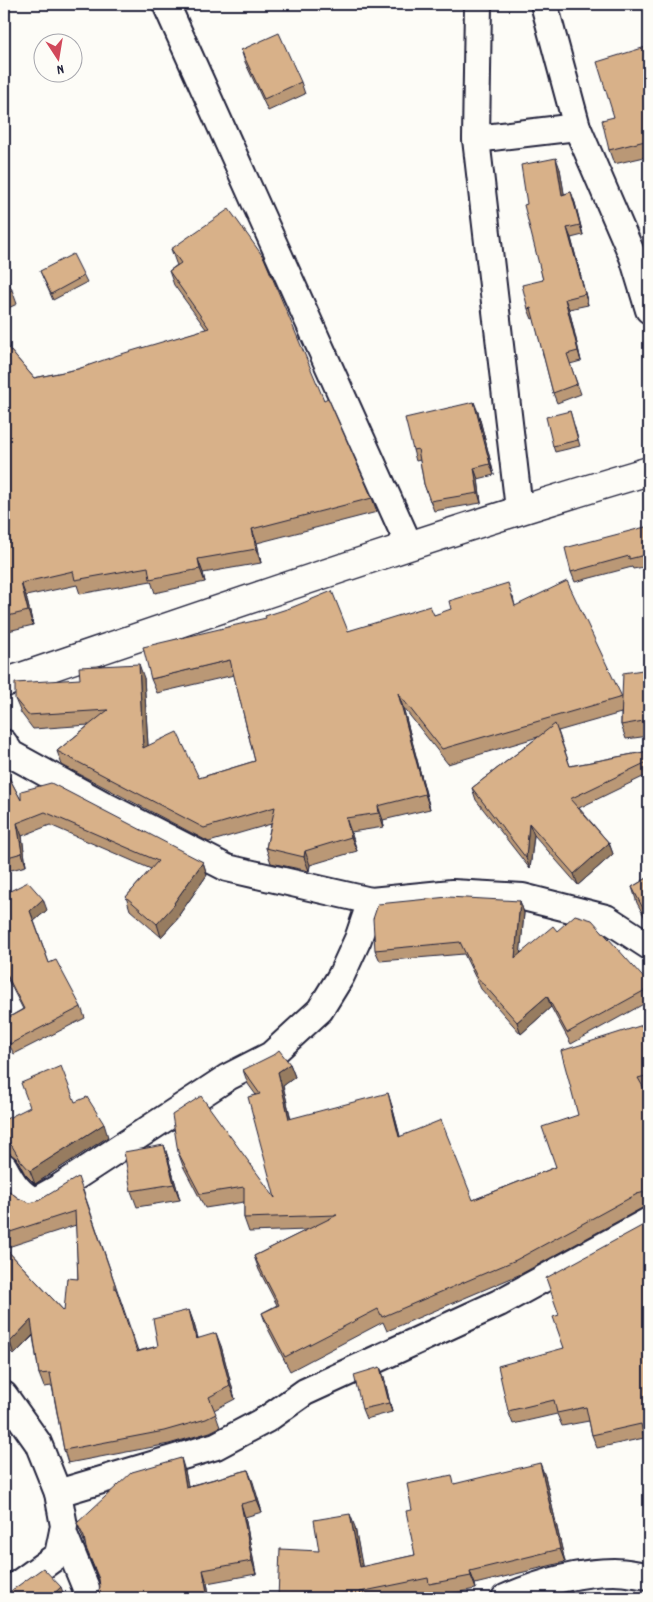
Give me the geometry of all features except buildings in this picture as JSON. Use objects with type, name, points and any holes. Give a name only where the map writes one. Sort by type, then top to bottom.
[{"type":"street","points":[[166,4],[409,545]]},
{"type":"street","points":[[478,4],[476,139],[520,509]]},
{"type":"street","points":[[544,4],[577,127],[633,257],[649,310]]},
{"type":"street","points":[[476,139],[577,127]]},
{"type":"street","points":[[4,683],[409,545],[520,509],[649,471]]},
{"type":"street","points":[[4,743],[11,754],[104,805],[227,868],[371,901],[452,893],[523,897],[606,918],[649,946]]},
{"type":"street","points":[[4,1167],[14,1186],[26,1197],[35,1201],[60,1187],[228,1077],[271,1055],[320,1010],[341,976],[358,939],[371,901]]},
{"type":"street","points":[[58,1492],[216,1446],[267,1419],[305,1392],[499,1303],[649,1221]]},
{"type":"street","points":[[4,1395],[38,1443],[58,1492],[64,1526],[58,1555],[4,1594]]},
{"type":"street","points":[[62,1532],[90,1598]]},
{"type":"street","points":[[506,1598],[528,1588],[570,1576],[614,1572],[649,1576]]}]
